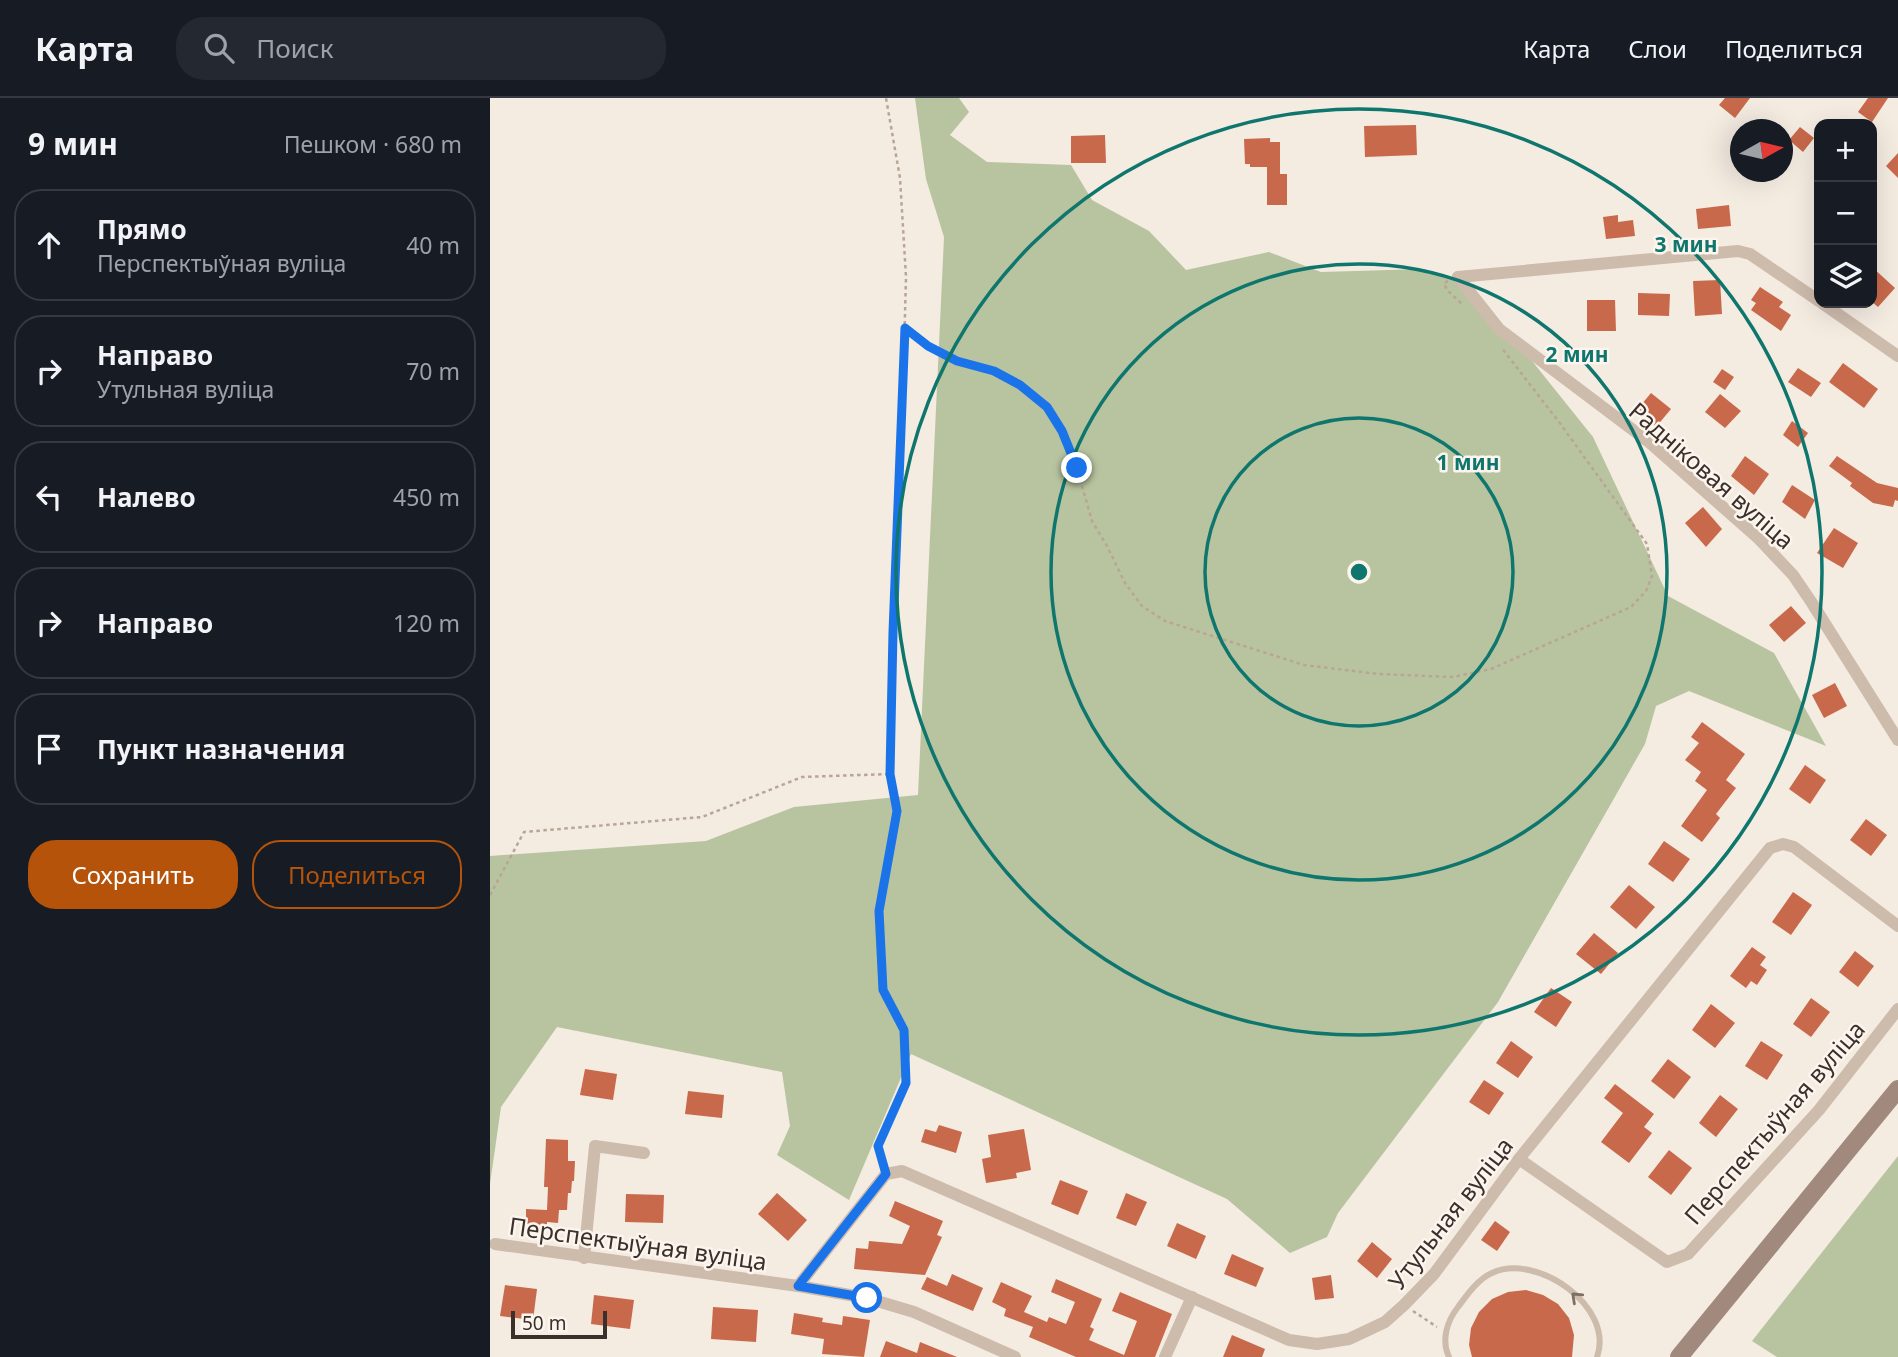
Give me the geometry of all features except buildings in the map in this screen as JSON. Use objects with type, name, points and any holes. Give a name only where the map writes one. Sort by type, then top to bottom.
[{"type":"street","points":[[1458,277],[1738,251],[1750,254],[1814,298]]},
{"type":"street","name":"Радніковая вуліца","points":[[1458,277],[1499,329],[1649,443],[1758,538],[1793,575],[1898,740]]},
{"type":"street","points":[[1829,308],[1898,356]]},
{"type":"street","name":"Утульная вуліца","points":[[886,1174],[902,1171],[912,1174],[1289,1340],[1303,1344],[1331,1343],[1366,1332],[1385,1322],[1434,1274],[1519,1158],[1770,848],[1783,844],[1794,847],[1898,926]]},
{"type":"street","name":"Перспектыўная вуліца","points":[[1519,1158],[1667,1262],[1678,1258],[1688,1254],[1819,1110],[1898,1009]]},
{"type":"street","points":[[1679,1357],[1896,1096]]},
{"type":"street","points":[[584,1258],[595,1146],[644,1153]]},
{"type":"street","points":[[798,1286],[886,1174]]},
{"type":"street","name":"Перспектыўная вуліца","points":[[495,1244],[798,1286],[890,1304],[1016,1357]]},
{"type":"street","points":[[1165,1357],[1192,1297]]},
{"type":"lane","points":[[1449,1357],[1445,1333],[1453,1314],[1477,1283],[1492,1273],[1526,1267],[1553,1279],[1582,1301],[1596,1322],[1600,1350],[1597,1357]]},
{"type":"path","points":[[886,98],[900,178],[906,277],[890,774],[897,811],[879,911],[883,990],[904,1030],[906,1083],[878,1146],[886,1174]]},
{"type":"path","points":[[1458,277],[1444,283],[1447,290],[1465,307]]},
{"type":"path","points":[[905,328],[928,346],[957,361],[994,371],[1020,385],[1047,407],[1062,431],[1077,468],[1092,521],[1125,583],[1142,606],[1165,621],[1304,665],[1378,674],[1453,677],[1491,669],[1631,607],[1646,591],[1652,576],[1647,544],[1501,347]]},
{"type":"path","points":[[490,895],[524,832],[702,817],[802,777],[890,774]]},
{"type":"path","points":[[1404,1305],[1445,1333]]},
{"type":"green space","points":[[915,98],[959,98],[969,112],[950,135],[987,162],[1071,165],[1092,200],[1149,231],[1186,270],[1269,252],[1321,272],[1424,269],[1471,285],[1593,437],[1668,596],[1774,653],[1826,746],[1689,691],[1656,706],[1645,744],[1498,1002],[1338,1213],[1327,1237],[1290,1253],[1227,1199],[911,1054],[849,1200],[777,1155],[790,1126],[782,1072],[557,1027],[501,1107],[490,1184],[490,856],[706,841],[794,807],[918,795],[944,237],[926,179]]},
{"type":"green space","points":[[1898,1156],[1898,1357],[1777,1357],[1752,1341]]},
{"type":"route","points":[[867,1298],[798,1286],[886,1174],[878,1146],[906,1083],[904,1030],[883,990],[879,911],[897,811],[890,774],[905,328],[928,346],[957,361],[994,371],[1020,385],[1047,407],[1062,431],[1077,468]]}]
